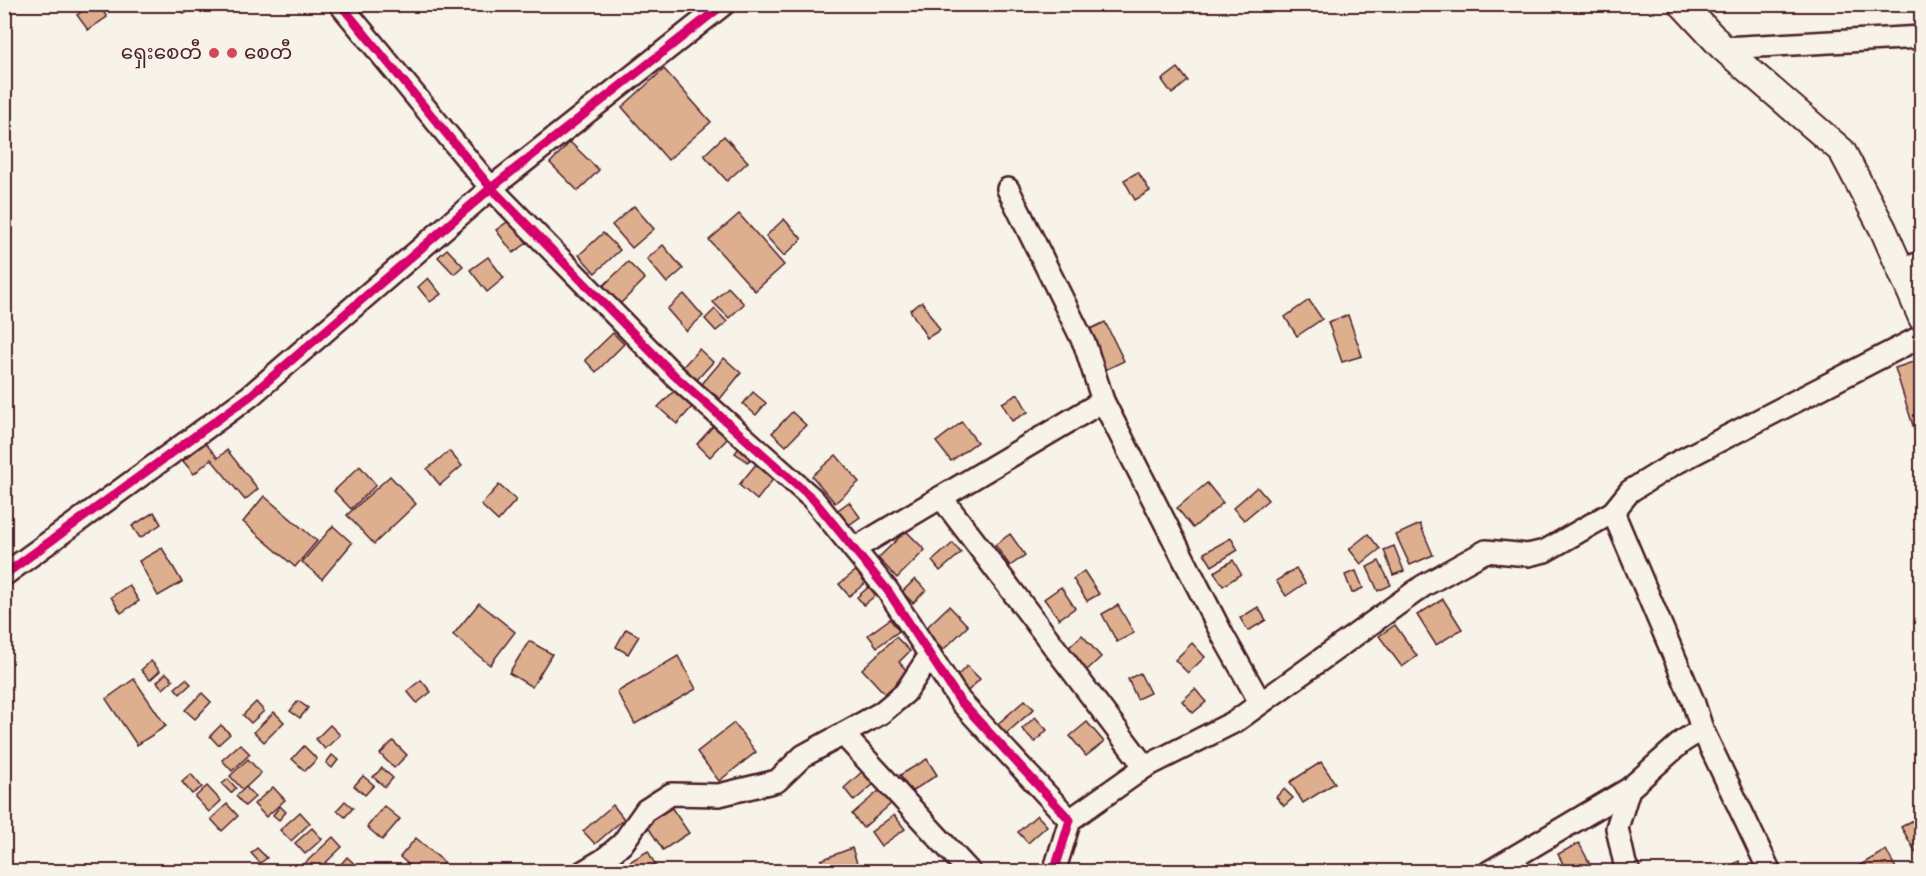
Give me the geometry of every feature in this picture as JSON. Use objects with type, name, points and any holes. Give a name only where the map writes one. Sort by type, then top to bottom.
[{"type":"street","points":[[340,4],[491,188],[675,376],[813,499],[888,591],[960,702],[1070,820]]},
{"type":"street","points":[[4,575],[250,396],[491,188],[724,4]]},
{"type":"street","points":[[1682,4],[1723,48],[1842,151],[1883,228],[1912,266],[1922,318]]},
{"type":"street","points":[[1723,48],[1922,37]]},
{"type":"street","points":[[1008,189],[1086,345],[1103,400],[1223,636],[1260,702]]},
{"type":"street","points":[[1054,872],[1070,820],[1145,767],[1236,721],[1423,586],[1486,551],[1528,555],[1545,551],[1613,512],[1630,492],[1672,465],[1922,336]]},
{"type":"street","points":[[854,549],[1103,400]]},
{"type":"street","points":[[941,497],[1145,767]]},
{"type":"street","points":[[1613,512],[1693,701],[1702,729],[1770,872]]},
{"type":"street","points":[[583,872],[603,860],[622,843],[646,810],[671,794],[719,795],[777,781],[804,756],[881,713],[905,693],[930,656]]},
{"type":"street","points":[[1489,872],[1629,789],[1683,741],[1702,729]]},
{"type":"street","points":[[843,734],[970,872]]},
{"type":"street","points":[[1629,789],[1617,828],[1629,872]]},
{"type":"building","points":[[92,4],[98,4],[107,17],[88,30],[77,15]]},
{"type":"building","points":[[194,4],[196,7],[184,14],[179,6]]},
{"type":"building","points":[[1178,68],[1188,81],[1172,94],[1162,80]]},
{"type":"building","points":[[664,69],[711,122],[668,160],[622,107]]},
{"type":"building","points":[[724,136],[748,162],[727,181],[704,155]]},
{"type":"building","points":[[570,142],[599,170],[578,191],[550,163]]},
{"type":"building","points":[[1138,172],[1150,191],[1135,200],[1124,180]]},
{"type":"building","points":[[634,206],[654,229],[632,248],[612,225]]},
{"type":"building","points":[[739,214],[784,265],[755,291],[709,240]]},
{"type":"building","points":[[784,219],[802,239],[784,256],[766,236]]},
{"type":"building","points":[[510,220],[527,243],[513,253],[496,230]]},
{"type":"building","points":[[603,233],[620,250],[595,273],[579,255]]},
{"type":"building","points":[[663,245],[683,269],[667,283],[647,259]]},
{"type":"building","points":[[447,249],[463,266],[454,274],[438,257]]},
{"type":"building","points":[[488,257],[504,278],[487,292],[470,270]]},
{"type":"building","points":[[628,262],[645,279],[618,306],[601,288]]},
{"type":"building","points":[[428,278],[441,294],[430,302],[418,287]]},
{"type":"building","points":[[728,287],[744,304],[729,318],[713,302]]},
{"type":"building","points":[[684,294],[703,316],[686,331],[667,309]]},
{"type":"building","points":[[1309,300],[1322,319],[1297,336],[1285,317]]},
{"type":"building","points":[[922,302],[940,330],[927,338],[910,310]]},
{"type":"building","points":[[715,309],[727,322],[716,331],[705,319]]},
{"type":"building","points":[[1348,315],[1362,356],[1342,362],[1328,322]]},
{"type":"building","points":[[1105,322],[1124,361],[1103,371],[1084,332]]},
{"type":"building","points":[[613,333],[624,344],[596,372],[585,360]]},
{"type":"building","points":[[699,349],[713,362],[694,383],[680,370]]},
{"type":"building","points":[[724,358],[741,373],[720,399],[702,384]]},
{"type":"building","points":[[1922,359],[1922,445],[1919,445],[1895,368]]},
{"type":"building","points":[[674,391],[692,407],[677,424],[658,407]]},
{"type":"building","points":[[753,392],[766,403],[756,415],[743,404]]},
{"type":"building","points":[[1018,394],[1028,412],[1012,421],[1002,403]]},
{"type":"building","points":[[792,412],[806,425],[786,446],[772,433]]},
{"type":"building","points":[[962,422],[977,442],[951,461],[936,442]]},
{"type":"building","points":[[716,423],[730,436],[710,457],[697,444]]},
{"type":"building","points":[[205,443],[218,458],[227,450],[258,489],[245,500],[211,459],[194,474],[183,461]]},
{"type":"building","points":[[742,444],[755,453],[748,462],[735,453]]},
{"type":"building","points":[[449,451],[462,466],[440,485],[427,469]]},
{"type":"building","points":[[836,455],[859,482],[835,503],[812,476]]},
{"type":"building","points":[[757,463],[775,477],[757,500],[739,485]]},
{"type":"building","points":[[360,466],[376,485],[351,509],[334,491]]},
{"type":"building","points":[[390,476],[416,504],[374,544],[347,515]]},
{"type":"building","points":[[1207,483],[1223,503],[1193,528],[1177,508]]},
{"type":"building","points":[[499,485],[516,500],[498,521],[481,505]]},
{"type":"building","points":[[1257,487],[1268,500],[1244,520],[1233,508]]},
{"type":"building","points":[[264,496],[317,541],[295,567],[243,522]]},
{"type":"building","points":[[849,502],[860,517],[842,530],[831,515]]},
{"type":"building","points":[[154,512],[161,524],[140,538],[132,526]]},
{"type":"building","points":[[1420,524],[1433,555],[1410,565],[1396,535]]},
{"type":"building","points":[[333,526],[352,543],[322,579],[302,562]]},
{"type":"building","points":[[906,531],[925,550],[897,578],[878,558]]},
{"type":"building","points":[[1010,534],[1025,555],[1010,566],[995,545]]},
{"type":"building","points":[[1368,534],[1380,549],[1361,564],[1349,549]]},
{"type":"building","points":[[1231,538],[1238,550],[1212,566],[1204,553]]},
{"type":"building","points":[[953,543],[961,553],[940,571],[932,561]]},
{"type":"building","points":[[1394,546],[1404,571],[1393,575],[1384,550]]},
{"type":"building","points":[[162,548],[182,582],[158,596],[139,561]]},
{"type":"building","points":[[1233,560],[1241,574],[1223,586],[1214,572]]},
{"type":"building","points":[[1379,561],[1391,585],[1378,591],[1367,567]]},
{"type":"building","points":[[1296,568],[1305,583],[1286,596],[1276,581]]},
{"type":"building","points":[[857,570],[867,582],[849,596],[839,584]]},
{"type":"building","points":[[1084,571],[1099,594],[1087,601],[1073,579]]},
{"type":"building","points":[[1356,571],[1363,588],[1352,593],[1345,575]]},
{"type":"building","points":[[915,579],[926,590],[913,603],[902,592]]},
{"type":"building","points":[[129,585],[139,601],[121,613],[111,597]]},
{"type":"building","points":[[871,585],[878,593],[864,605],[857,597]]},
{"type":"building","points":[[1061,587],[1075,608],[1059,619],[1044,599]]},
{"type":"building","points":[[1443,599],[1462,629],[1436,645],[1417,615]]},
{"type":"building","points":[[479,603],[515,632],[490,665],[453,635]]},
{"type":"building","points":[[1118,605],[1134,633],[1117,642],[1102,614]]},
{"type":"building","points":[[949,606],[968,626],[943,650],[924,630]]},
{"type":"building","points":[[1258,607],[1266,620],[1248,631],[1240,618]]},
{"type":"building","points":[[890,619],[899,631],[877,647],[868,635]]},
{"type":"building","points":[[1395,625],[1417,656],[1402,667],[1379,636]]},
{"type":"building","points":[[626,629],[639,636],[628,654],[616,647]]},
{"type":"building","points":[[1082,635],[1101,657],[1086,671],[1067,649]]},
{"type":"building","points":[[896,637],[910,651],[899,662],[908,672],[885,694],[862,669]]},
{"type":"building","points":[[529,641],[552,654],[532,687],[509,673]]},
{"type":"building","points":[[1192,643],[1205,657],[1188,673],[1175,660]]},
{"type":"building","points":[[678,656],[696,689],[635,724],[617,692]]},
{"type":"building","points":[[151,661],[160,671],[150,680],[141,670]]},
{"type":"building","points":[[967,666],[980,679],[966,693],[953,680]]},
{"type":"building","points":[[166,673],[173,680],[163,689],[157,682]]},
{"type":"building","points":[[1140,673],[1150,693],[1137,699],[1128,679]]},
{"type":"building","points":[[134,679],[166,726],[137,745],[106,699]]},
{"type":"building","points":[[186,679],[191,684],[180,694],[175,688]]},
{"type":"building","points":[[421,680],[431,692],[417,703],[407,691]]},
{"type":"building","points":[[1195,689],[1206,702],[1193,713],[1182,701]]},
{"type":"building","points":[[202,693],[211,702],[195,719],[185,710]]},
{"type":"building","points":[[1025,700],[1034,709],[1001,738],[993,728]]},
{"type":"building","points":[[298,701],[308,708],[300,718],[290,711]]},
{"type":"building","points":[[256,702],[264,711],[251,723],[243,715]]},
{"type":"building","points":[[274,712],[284,722],[264,742],[254,732]]},
{"type":"building","points":[[1035,717],[1047,730],[1035,742],[1022,729]]},
{"type":"building","points":[[1087,722],[1104,742],[1086,756],[1070,736]]},
{"type":"building","points":[[734,723],[756,752],[719,781],[697,752]]},
{"type":"building","points":[[221,725],[230,734],[218,745],[210,736]]},
{"type":"building","points":[[330,725],[340,735],[325,749],[316,739]]},
{"type":"building","points":[[393,741],[407,755],[394,768],[380,754]]},
{"type":"building","points":[[240,744],[250,754],[232,771],[222,760]]},
{"type":"building","points":[[304,746],[317,759],[305,771],[292,759]]},
{"type":"building","points":[[332,755],[338,760],[332,768],[326,763]]},
{"type":"building","points":[[248,759],[261,773],[243,790],[230,776]]},
{"type":"building","points":[[927,759],[937,775],[911,792],[900,775]]},
{"type":"building","points":[[1321,762],[1335,783],[1303,803],[1290,782]]},
{"type":"building","points":[[382,768],[393,778],[385,787],[373,777]]},
{"type":"building","points":[[864,770],[875,783],[854,801],[844,788]]},
{"type":"building","points":[[191,774],[202,787],[192,794],[182,782]]},
{"type":"building","points":[[363,776],[374,785],[365,795],[354,786]]},
{"type":"building","points":[[228,779],[236,788],[231,793],[222,784]]},
{"type":"building","points":[[207,786],[221,801],[209,812],[195,797]]},
{"type":"building","points":[[246,787],[255,797],[245,806],[236,796]]},
{"type":"building","points":[[273,787],[285,800],[266,817],[254,804]]},
{"type":"building","points":[[1284,789],[1293,798],[1284,806],[1276,797]]},
{"type":"building","points":[[880,790],[892,803],[863,828],[852,814]]},
{"type":"building","points":[[345,801],[353,808],[345,817],[337,810]]},
{"type":"building","points":[[227,804],[238,816],[222,831],[211,819]]},
{"type":"building","points":[[669,804],[689,833],[663,850],[644,821]]},
{"type":"building","points":[[613,805],[624,819],[595,844],[583,831]]},
{"type":"building","points":[[280,806],[286,812],[279,820],[273,815]]},
{"type":"building","points":[[384,806],[400,819],[382,840],[367,827]]},
{"type":"building","points":[[300,812],[310,823],[291,841],[280,830]]},
{"type":"building","points":[[894,815],[905,829],[881,846],[871,832]]},
{"type":"building","points":[[1037,815],[1047,826],[1028,843],[1018,832]]},
{"type":"building","points":[[1922,815],[1922,854],[1918,856],[1901,827]]},
{"type":"building","points":[[312,828],[322,839],[305,854],[295,843]]},
{"type":"building","points":[[333,837],[342,847],[316,872],[310,872],[304,864]]},
{"type":"building","points":[[416,838],[444,862],[437,872],[417,872],[400,857]]},
{"type":"building","points":[[1579,843],[1594,872],[1567,872],[1558,854]]},
{"type":"building","points":[[257,848],[267,858],[260,863],[251,853]]},
{"type":"building","points":[[852,848],[858,866],[844,872],[826,872],[821,860]]},
{"type":"building","points":[[1886,850],[1898,872],[1848,872]]},
{"type":"building","points":[[648,851],[659,872],[621,872],[619,868]]},
{"type":"building","points":[[347,857],[363,872],[334,872]]},
{"type":"building","points":[[1739,861],[1745,872],[1721,872]]},
{"type":"cycle path","points":[[340,4],[491,188],[675,376],[813,499],[888,591],[960,701],[1070,820],[1054,872]]},
{"type":"cycle path","points":[[4,575],[250,396],[491,188],[724,4]]},
{"type":"place","name":"ရှေးစေတီ","points":[[214,53]]},
{"type":"place","name":"စေတီ","points":[[232,53]]}]
